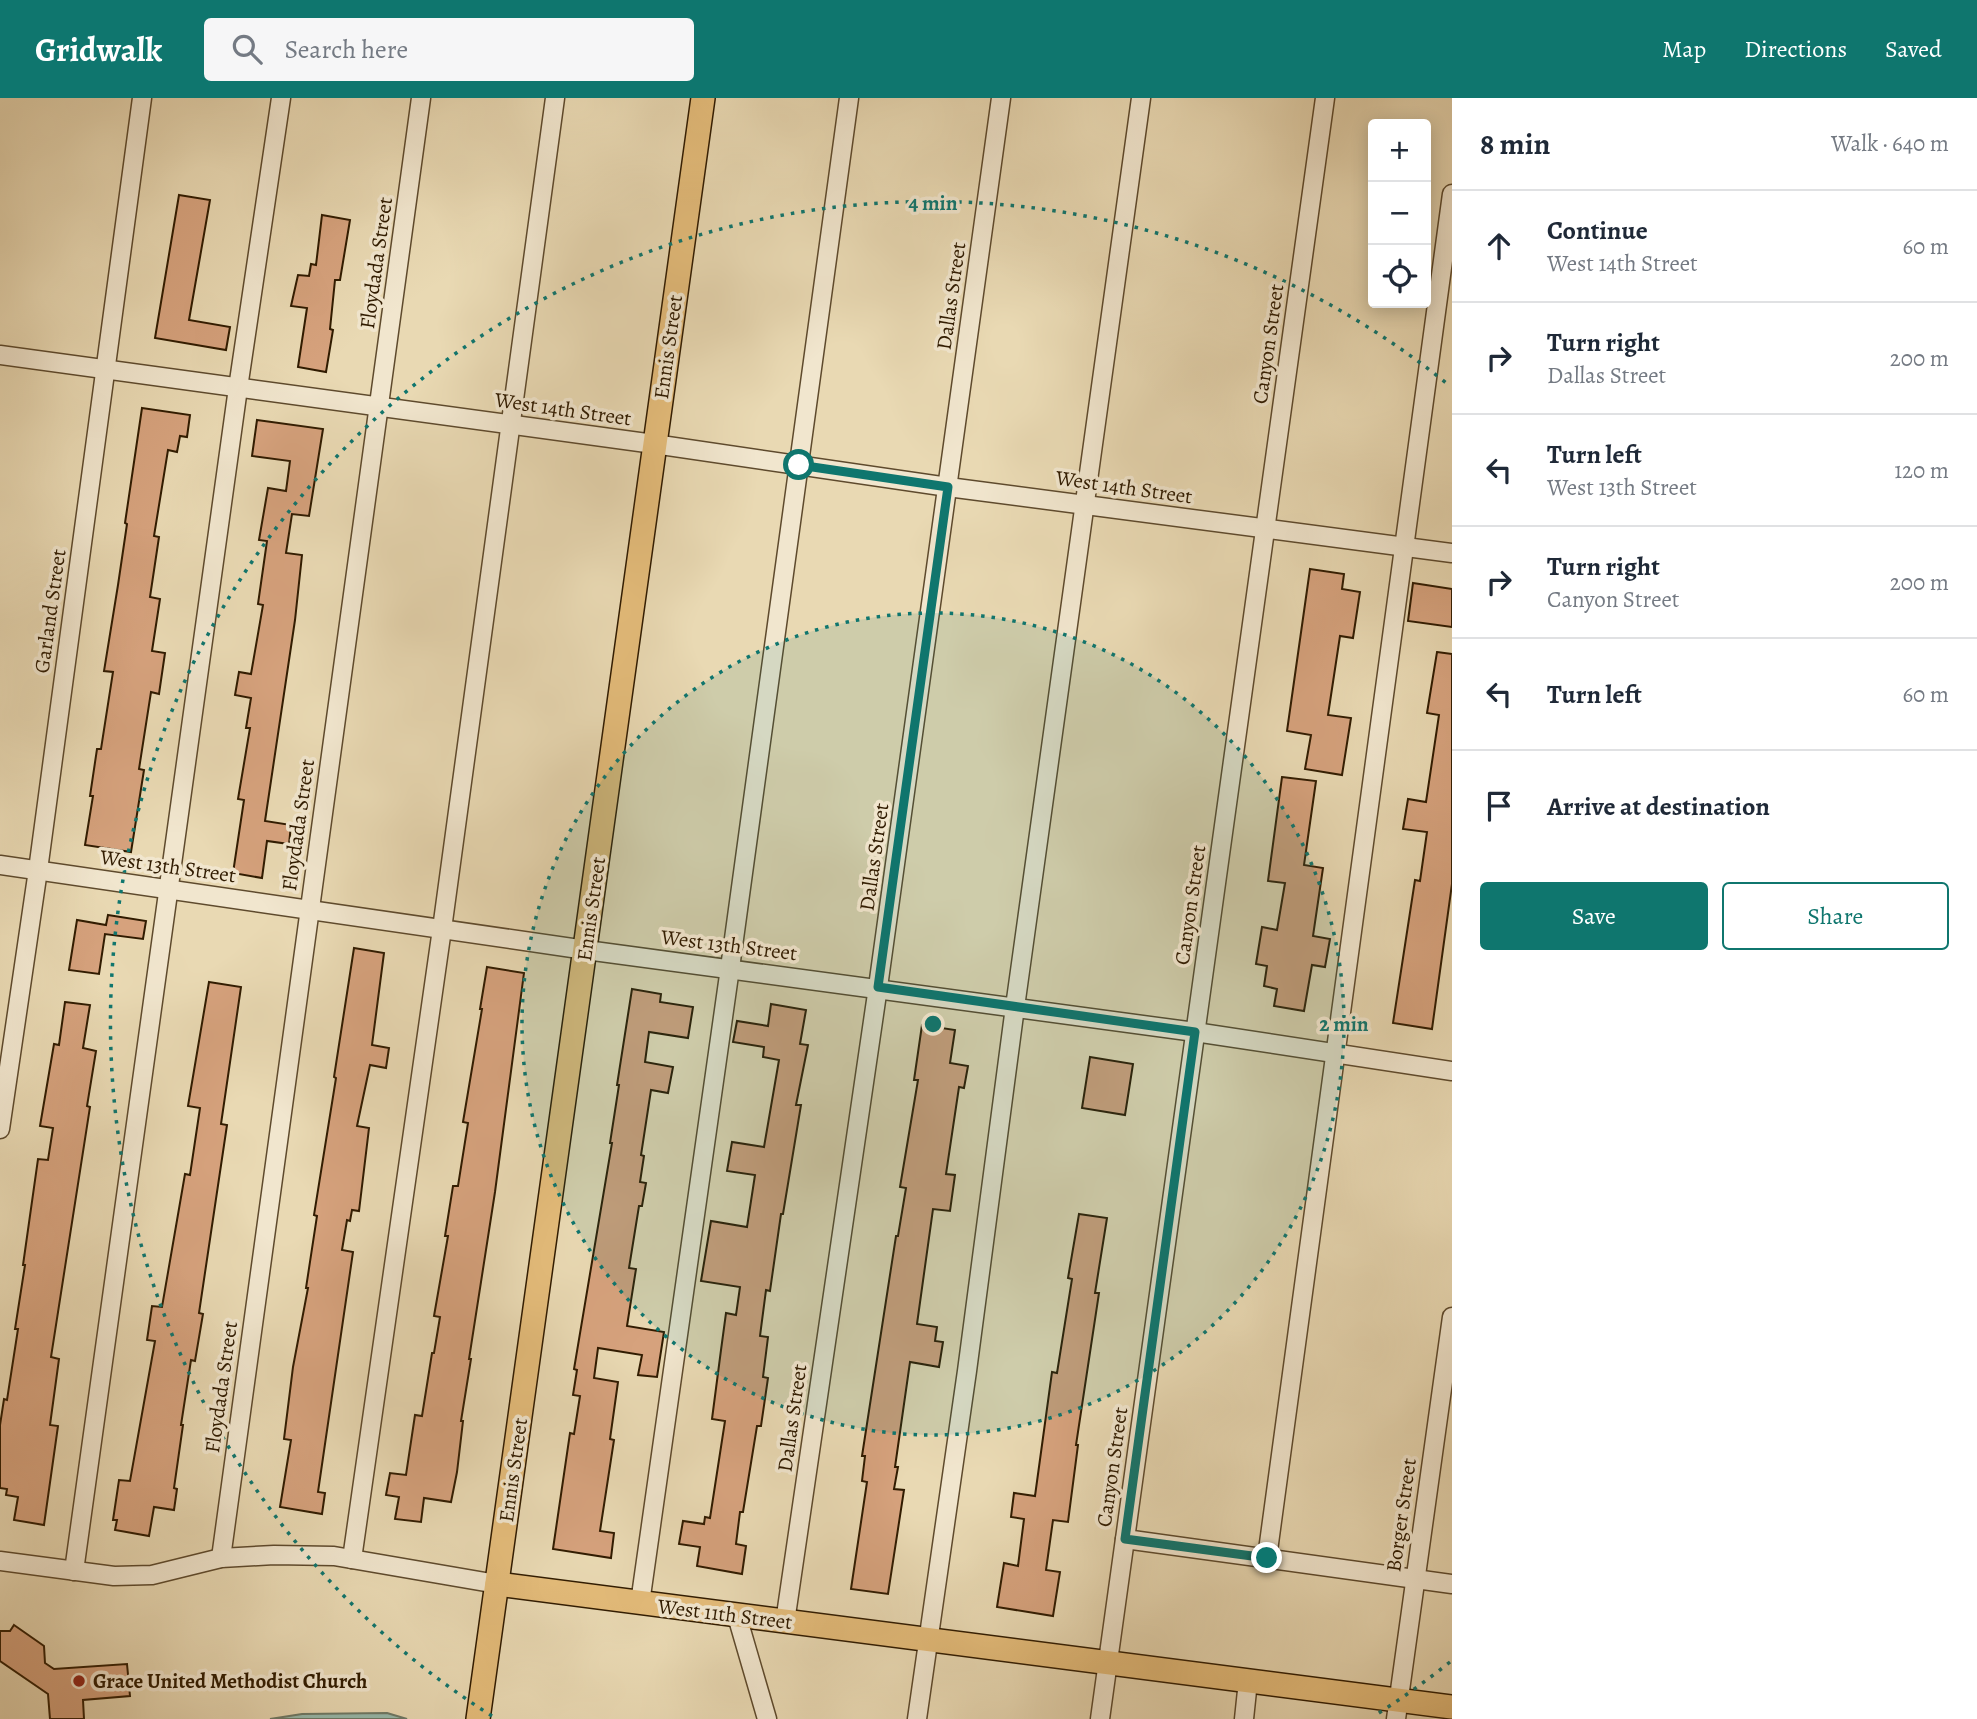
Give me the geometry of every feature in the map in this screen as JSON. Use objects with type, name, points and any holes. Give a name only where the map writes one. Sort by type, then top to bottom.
[{"type":"main road","name":"Ennis Street","points":[[478,1719],[704,98]]},
{"type":"main road","name":"West 11th Street","points":[[497,1584],[1248,1681],[1397,1710],[1452,1707]]},
{"type":"street","name":"Garland Street","points":[[0,1129],[38,870],[142,98]]},
{"type":"street","points":[[74,1571],[167,889],[281,98]]},
{"type":"street","name":"Floydada Street","points":[[221,1558],[421,98]]},
{"type":"street","points":[[352,1559],[442,929],[555,98]]},
{"type":"street","points":[[640,1603],[849,98]]},
{"type":"street","name":"Dallas Street","points":[[785,1622],[878,987],[1001,98]]},
{"type":"street","points":[[917,1719],[1141,98]]},
{"type":"street","name":"Canyon Street","points":[[1100,1719],[1325,98]]},
{"type":"street","points":[[1267,1558],[1452,194]]},
{"type":"street","name":"West 14th Street","points":[[0,355],[948,487],[1452,553]]},
{"type":"street","name":"West 13th Street","points":[[0,865],[586,950],[878,987],[1452,1071]]},
{"type":"street","name":"Borger Street","points":[[1397,1710],[1452,1317]]},
{"type":"street","points":[[1125,1539],[1452,1584]]},
{"type":"street","name":"West 11th Street","points":[[0,1561],[114,1576],[152,1574],[221,1558],[334,1556],[497,1584]]},
{"type":"street","points":[[737,1616],[767,1719]]},
{"type":"street","points":[[1244,1719],[1248,1681]]},
{"type":"shaded area","points":[[387,1713],[407,1719],[270,1719],[302,1714]]},
{"type":"building","points":[[179,195],[210,200],[189,320],[230,327],[226,350],[155,338]]},
{"type":"building","points":[[322,215],[350,220],[340,280],[335,280],[330,329],[333,330],[326,372],[298,367],[307,308],[291,306],[298,275],[309,276],[311,264],[316,265]]},
{"type":"building","points":[[142,408],[190,415],[187,437],[180,436],[177,452],[168,450],[154,536],[159,537],[150,597],[160,599],[152,651],[165,653],[159,694],[151,692],[139,769],[144,770],[131,852],[85,845],[97,749],[101,749],[113,672],[104,671]]},
{"type":"building","points":[[257,420],[323,429],[309,516],[292,514],[286,553],[302,555],[265,821],[291,825],[289,844],[267,841],[262,878],[233,873],[244,800],[238,799],[250,728],[246,728],[251,698],[235,695],[239,672],[251,674],[263,605],[258,604],[267,541],[259,540],[268,488],[286,491],[290,461],[252,456]]},
{"type":"building","points":[[1310,569],[1344,574],[1342,589],[1360,592],[1353,638],[1340,636],[1328,715],[1351,718],[1342,775],[1305,769],[1311,735],[1287,731]]},
{"type":"building","points":[[1413,583],[1452,589],[1452,627],[1408,621]]},
{"type":"building","points":[[1437,652],[1452,654],[1452,884],[1432,1029],[1393,1023],[1415,880],[1420,881],[1427,832],[1403,829],[1408,799],[1426,802],[1439,715],[1427,713]]},
{"type":"building","points":[[1282,777],[1316,781],[1304,865],[1323,868],[1313,936],[1330,939],[1325,967],[1312,965],[1304,1011],[1274,1006],[1277,989],[1264,986],[1267,966],[1256,964],[1262,927],[1277,930],[1285,883],[1268,881]]},
{"type":"building","points":[[108,915],[146,921],[143,939],[105,934],[99,974],[69,970],[77,920],[106,925]]},
{"type":"building","points":[[354,948],[384,953],[372,1045],[389,1048],[386,1068],[370,1065],[357,1126],[369,1128],[359,1211],[352,1210],[350,1221],[347,1220],[342,1250],[353,1252],[318,1492],[325,1493],[322,1514],[280,1507],[291,1440],[284,1439],[293,1367],[308,1288],[317,1216],[314,1215]]},
{"type":"building","points":[[487,967],[524,973],[495,1192],[469,1359],[457,1472],[451,1502],[424,1498],[421,1522],[395,1519],[399,1497],[386,1495],[390,1473],[406,1475],[415,1415],[422,1416],[440,1317],[434,1316],[448,1236],[445,1236],[453,1186],[458,1186],[468,1123],[463,1122]]},
{"type":"building","points":[[209,982],[241,987],[221,1124],[227,1125],[199,1313],[203,1314],[195,1361],[191,1360],[181,1425],[174,1510],[154,1507],[149,1536],[115,1530],[117,1520],[113,1520],[119,1480],[130,1481],[155,1341],[147,1340],[152,1306],[162,1307],[185,1174],[190,1175],[200,1108],[188,1106]]},
{"type":"building","points":[[632,989],[661,994],[660,1002],[693,1007],[688,1038],[649,1032],[645,1062],[673,1067],[668,1093],[651,1090],[641,1155],[644,1156],[640,1182],[646,1183],[642,1206],[639,1206],[629,1268],[636,1269],[627,1326],[664,1332],[657,1377],[638,1375],[642,1355],[598,1348],[594,1378],[618,1382],[610,1439],[614,1440],[600,1531],[614,1533],[611,1558],[553,1549],[570,1433],[574,1434],[580,1396],[573,1395],[577,1370],[574,1369],[612,1143],[617,1085]]},
{"type":"building","points":[[65,1002],[90,1005],[83,1048],[96,1051],[87,1106],[90,1107],[51,1357],[59,1359],[50,1425],[58,1426],[44,1525],[14,1520],[18,1497],[6,1495],[7,1489],[0,1488],[0,1425],[4,1399],[7,1400],[18,1329],[15,1329],[38,1159],[48,1160],[53,1128],[40,1126],[54,1044],[59,1045]]},
{"type":"building","points":[[771,1004],[806,1010],[800,1044],[808,1045],[796,1105],[801,1105],[770,1291],[766,1290],[760,1336],[768,1337],[763,1377],[768,1378],[761,1426],[757,1426],[743,1512],[740,1512],[736,1544],[746,1546],[742,1574],[697,1566],[700,1547],[679,1544],[683,1521],[704,1524],[705,1517],[710,1518],[725,1421],[712,1419],[726,1313],[736,1315],[740,1287],[701,1281],[711,1221],[747,1227],[755,1175],[727,1171],[732,1142],[764,1147],[779,1060],[763,1057],[764,1047],[733,1042],[737,1021],[768,1026]]},
{"type":"building","points":[[922,1025],[955,1030],[950,1063],[968,1066],[964,1088],[959,1087],[946,1174],[955,1175],[950,1211],[933,1209],[917,1324],[937,1327],[935,1341],[943,1342],[939,1367],[910,1362],[895,1467],[898,1467],[894,1489],[904,1490],[888,1594],[851,1589],[867,1482],[862,1481],[865,1456],[862,1456],[906,1188],[900,1187],[918,1080],[914,1080]]},
{"type":"building","points":[[1090,1057],[1133,1064],[1125,1115],[1082,1108]]},
{"type":"building","points":[[1079,1214],[1107,1218],[1095,1293],[1099,1293],[1076,1445],[1068,1522],[1053,1520],[1046,1570],[1060,1572],[1053,1616],[997,1607],[1004,1563],[1018,1566],[1024,1519],[1011,1517],[1014,1493],[1035,1496],[1052,1372],[1057,1373],[1072,1279],[1068,1278]]},
{"type":"building","name":"Grace United Methodist Church","points":[[14,1625],[44,1646],[45,1663],[54,1669],[127,1664],[130,1696],[83,1700],[84,1719],[50,1719],[48,1694],[0,1661],[0,1631],[10,1631]]},
{"type":"place","name":"Grace United Methodist Church","points":[[79,1681]]},
{"type":"route","points":[[799,465],[948,487],[878,987],[1195,1032],[1125,1539],[1267,1558]]}]
